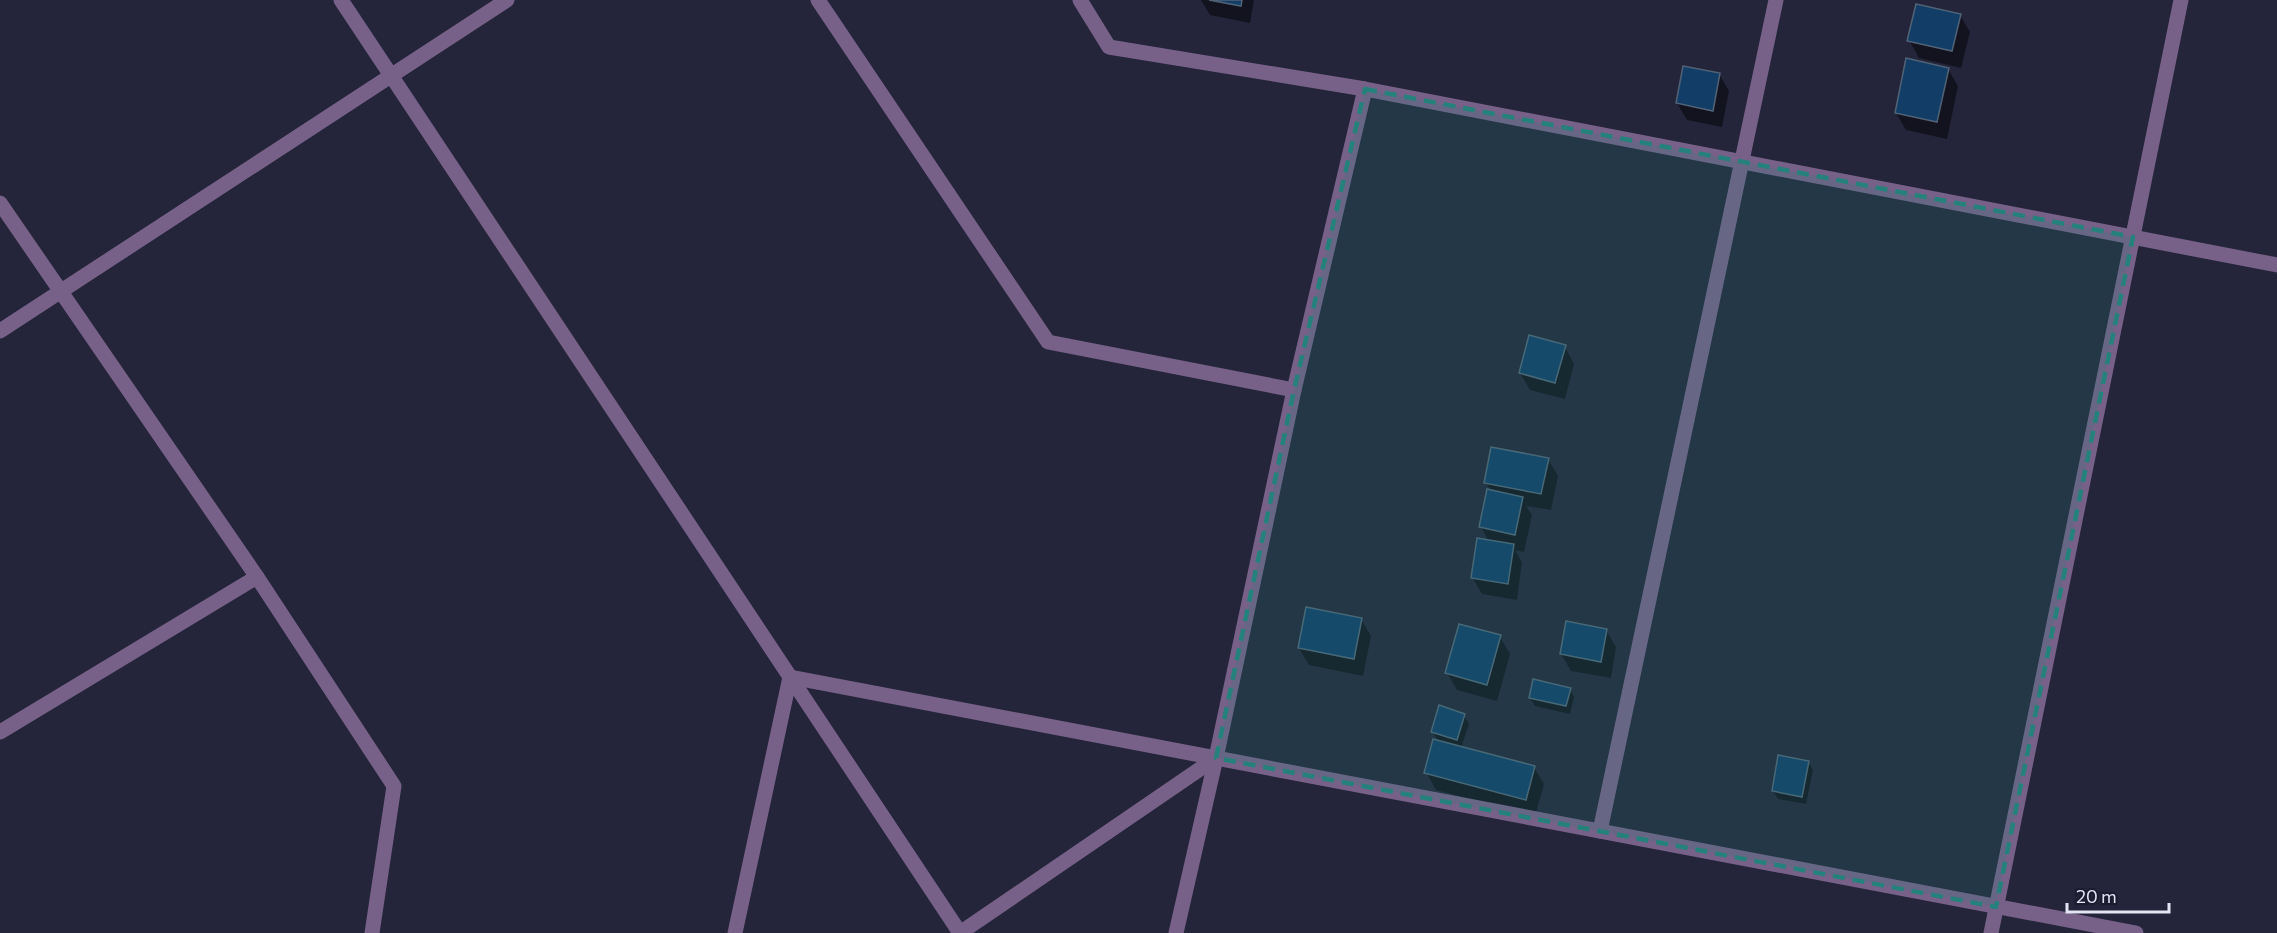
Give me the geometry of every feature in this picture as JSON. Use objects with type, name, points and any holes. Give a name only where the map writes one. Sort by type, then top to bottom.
[{"type":"street","points":[[341,0],[960,933],[1216,758]]},
{"type":"street","points":[[0,331],[507,0]]},
{"type":"street","points":[[818,0],[1048,342],[1294,390]]},
{"type":"street","points":[[1080,0],[1109,47],[1365,89],[2277,265]]},
{"type":"street","points":[[1600,831],[1776,0]]},
{"type":"street","points":[[1991,933],[2181,0]]},
{"type":"street","points":[[1176,933],[1216,758],[1294,390],[1365,89]]},
{"type":"street","points":[[0,202],[257,577],[394,786],[372,933]]},
{"type":"street","points":[[0,732],[257,577]]},
{"type":"street","points":[[790,677],[2136,933]]},
{"type":"street","points":[[735,933],[790,677]]},
{"type":"highlighted area","points":[[1365,89],[2133,237],[1996,907],[1216,758],[1294,390]]},
{"type":"building","points":[[1209,0],[1242,0],[1241,6]]},
{"type":"building","points":[[1916,4],[1961,14],[1952,51],[1907,41]]},
{"type":"building","points":[[1906,58],[1949,68],[1937,122],[1895,113]]},
{"type":"building","points":[[1683,66],[1720,73],[1713,111],[1676,103]]},
{"type":"building","points":[[1529,335],[1566,345],[1555,383],[1519,373]]},
{"type":"building","points":[[1491,447],[1549,458],[1541,494],[1484,483]]},
{"type":"building","points":[[1487,489],[1523,497],[1515,535],[1479,527]]},
{"type":"building","points":[[1477,538],[1514,544],[1508,584],[1471,578]]},
{"type":"building","points":[[1306,607],[1362,618],[1354,659],[1298,648]]},
{"type":"building","points":[[1566,621],[1607,629],[1601,662],[1560,654]]},
{"type":"building","points":[[1459,624],[1501,635],[1487,685],[1445,673]]},
{"type":"building","points":[[1533,679],[1571,688],[1566,706],[1529,698]]},
{"type":"building","points":[[1439,705],[1465,714],[1457,740],[1431,732]]},
{"type":"building","points":[[1433,739],[1535,766],[1526,800],[1424,773]]},
{"type":"building","points":[[1778,755],[1809,761],[1802,797],[1772,791]]}]
